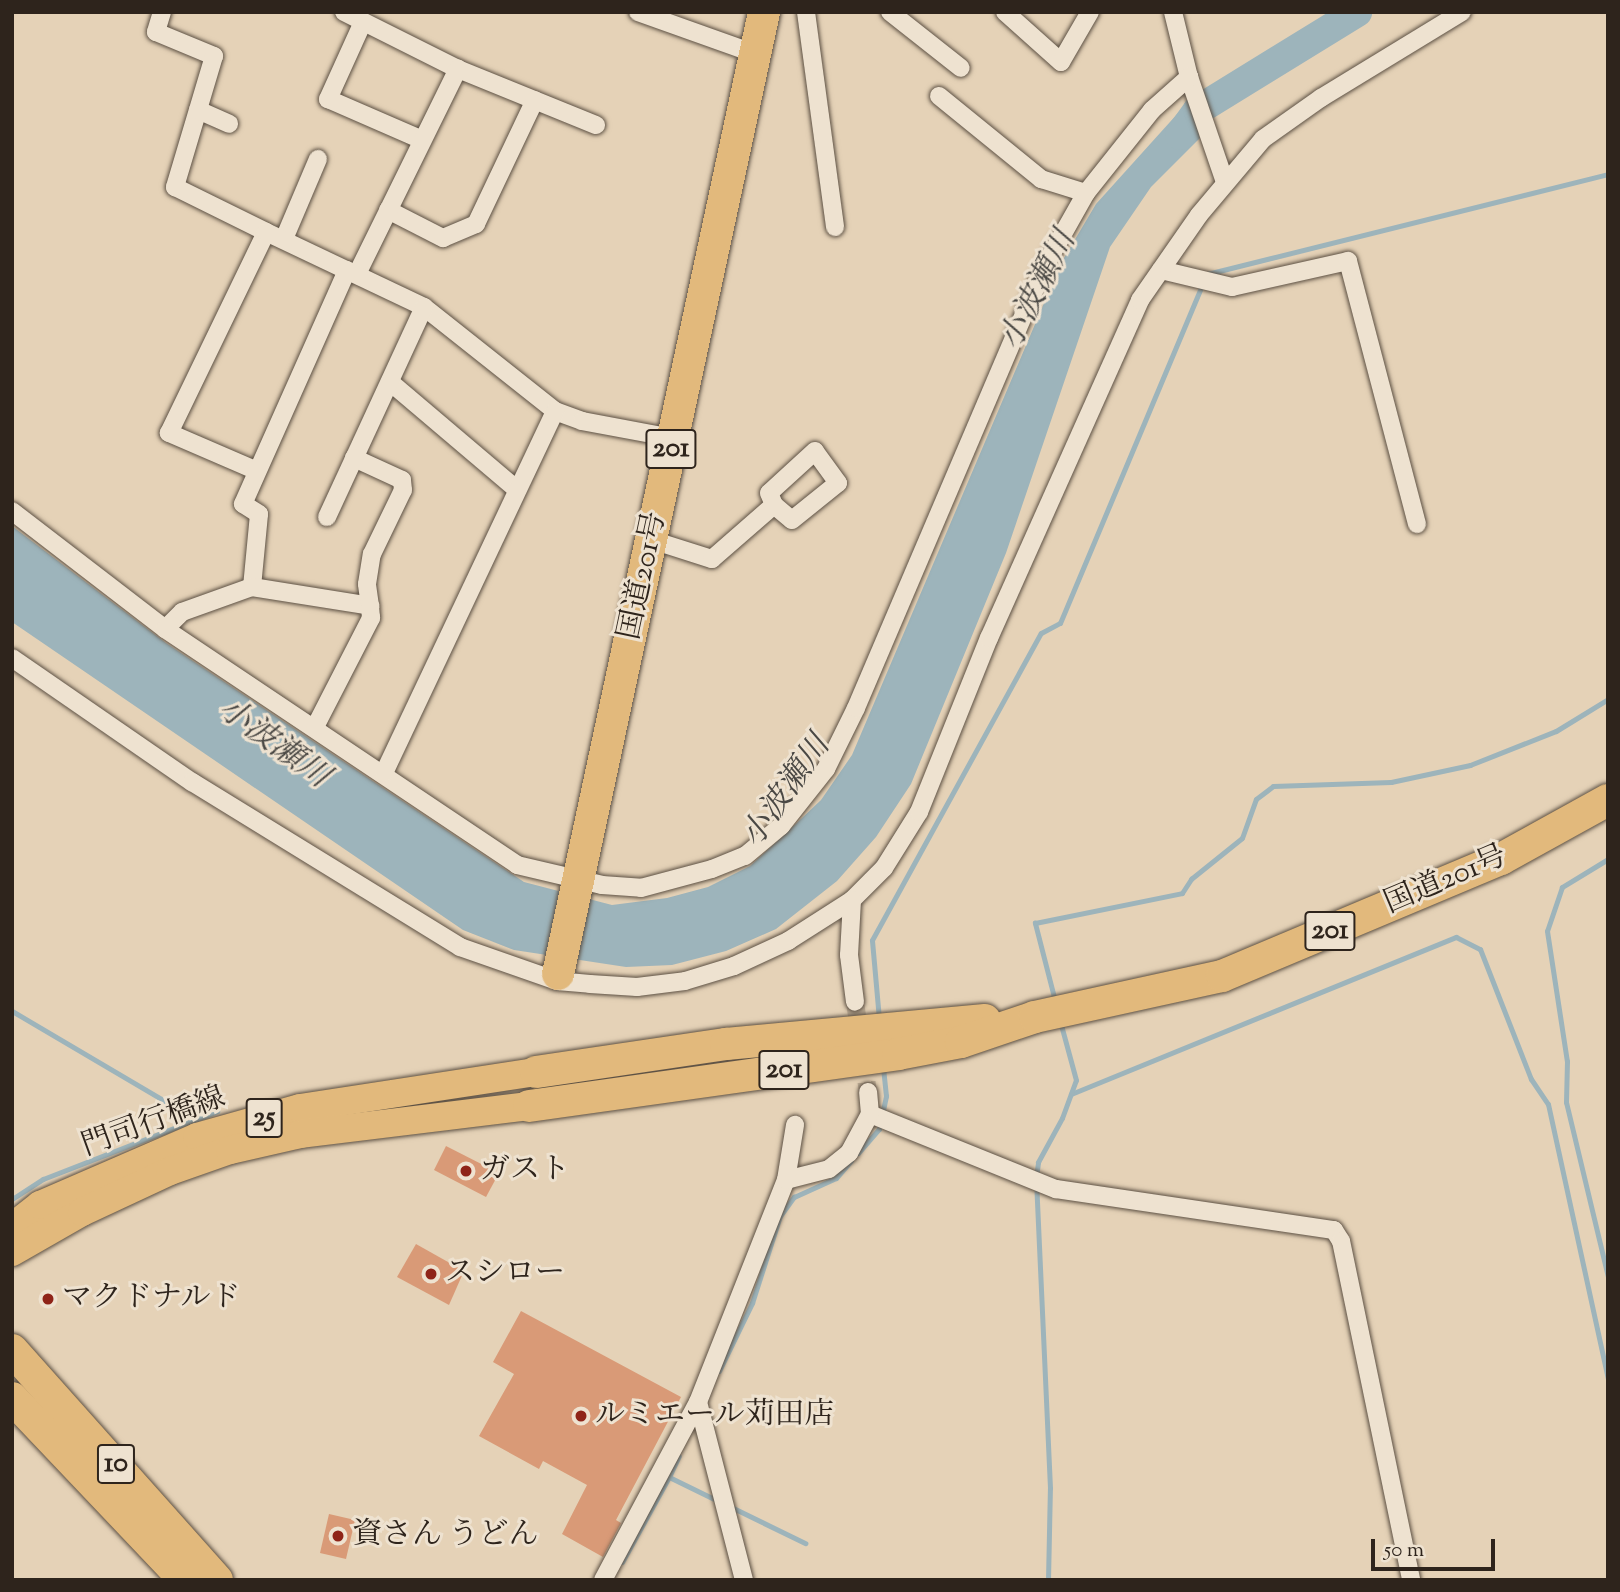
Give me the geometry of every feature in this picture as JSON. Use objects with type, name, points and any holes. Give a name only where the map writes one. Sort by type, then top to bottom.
[{"type":"highway","name":"国道201号","points":[[558,974],[580,883],[764,12]]},
{"type":"highway","name":"国道201号","points":[[529,1106],[898,1054],[961,1042],[1035,1017],[1223,976],[1501,859],[1608,800]]},
{"type":"highway","name":"国道201号","points":[[536,1072],[726,1044],[1035,1017]]},
{"type":"highway","name":"10","points":[[12,1350],[217,1580]]},
{"type":"highway","name":"10","points":[[12,1398],[185,1580]]},
{"type":"main road","name":"門司行橋線","points":[[12,1227],[40,1205],[99,1177],[197,1137],[300,1108],[536,1072]]},
{"type":"main road","name":"門司行橋線","points":[[12,1252],[82,1212],[170,1171],[230,1150],[301,1134],[529,1106]]},
{"type":"street","points":[[162,12],[156,32],[214,56],[175,187],[424,307],[555,411],[582,421],[673,438]]},
{"type":"street","points":[[344,12],[458,69],[596,125]]},
{"type":"street","points":[[638,12],[756,54]]},
{"type":"street","points":[[806,12],[835,227]]},
{"type":"street","points":[[890,12],[961,68]]},
{"type":"street","points":[[1005,12],[1061,62],[1090,12]]},
{"type":"street","points":[[1172,12],[1191,82],[1225,182]]},
{"type":"street","points":[[12,658],[192,782],[412,921],[460,947],[545,977],[637,987],[685,981],[734,966],[788,941],[852,900],[884,867],[919,812],[989,638],[1140,300],[1225,182],[1263,139],[1462,12]]},
{"type":"street","points":[[363,22],[328,99],[420,139]]},
{"type":"street","points":[[252,587],[259,514],[243,504],[255,470],[352,272],[388,210],[420,139],[458,69]]},
{"type":"street","points":[[12,511],[165,629],[384,773],[517,865],[580,883],[641,888],[745,856],[781,826],[826,769],[856,708],[1037,283],[1086,193],[1152,110],[1191,82]]},
{"type":"street","points":[[939,96],[1041,179],[1086,193]]},
{"type":"street","points":[[388,210],[443,238],[476,223],[535,100]]},
{"type":"street","points":[[198,110],[229,124]]},
{"type":"street","points":[[284,239],[318,159]]},
{"type":"street","points":[[255,470],[169,433],[265,232]]},
{"type":"street","points":[[1161,270],[1232,287],[1348,261],[1417,524]]},
{"type":"street","points":[[327,517],[424,307]]},
{"type":"street","points":[[390,382],[516,488]]},
{"type":"street","points":[[384,773],[516,488],[555,411]]},
{"type":"street","points":[[315,727],[371,618],[367,584],[372,554],[403,490],[402,480],[354,458]]},
{"type":"street","points":[[652,540],[712,559],[774,505]]},
{"type":"street","points":[[165,629],[182,612],[252,587],[370,606]]},
{"type":"street","points":[[852,900],[849,955],[856,1002]]},
{"type":"street","points":[[786,1180],[829,1169],[849,1153],[870,1114],[868,1092]]},
{"type":"street","points":[[870,1114],[1056,1189],[1334,1230],[1342,1241],[1410,1580]]},
{"type":"street","points":[[603,1580],[698,1402],[786,1180],[795,1125]]},
{"type":"street","points":[[698,1402],[744,1580]]},
{"type":"water","points":[[1188,102],[1200,138],[1151,187],[1110,247],[1006,553],[911,784],[876,837],[837,881],[776,929],[726,951],[672,965],[626,967],[514,950],[463,930],[12,622],[12,526],[166,643],[524,882],[612,905],[667,898],[708,887],[750,866],[783,836],[821,800],[852,755],[1061,263],[1096,204]]},
{"type":"building","name":"ガスト","points":[[446,1146],[499,1173],[486,1197],[434,1170]]},
{"type":"building","name":"スシロー","points":[[416,1244],[464,1271],[449,1305],[397,1277]]},
{"type":"building","name":"ルミエール苅田店","points":[[521,1311],[681,1397],[616,1520],[621,1523],[603,1557],[562,1534],[587,1485],[543,1461],[539,1469],[479,1436],[514,1374],[493,1362]]},
{"type":"building","name":"資さん うどん","points":[[329,1514],[355,1520],[346,1559],[320,1553]]},
{"type":"waterway","name":"小波瀬川","points":[[1180,135],[1198,110],[1357,12]]},
{"type":"waterway","points":[[1207,274],[1608,174]]},
{"type":"waterway","points":[[879,1019],[872,940],[1041,633],[1060,623],[1203,283]]},
{"type":"waterway","points":[[1055,1001],[1035,923],[1182,893],[1191,879],[1242,838],[1256,799],[1273,786],[1391,782],[1470,765],[1556,731],[1608,699]]},
{"type":"waterway","points":[[1608,859],[1562,887],[1547,931],[1567,1061],[1566,1102],[1608,1277]]},
{"type":"waterway","points":[[1071,1094],[1456,937],[1480,949],[1531,1079],[1548,1104],[1608,1379]]},
{"type":"waterway","points":[[12,1011],[195,1119]]},
{"type":"waterway","points":[[1048,1580],[1050,1488],[1036,1177],[1038,1162],[1062,1118],[1076,1080],[1060,1021]]},
{"type":"waterway","points":[[858,1153],[879,1129],[886,1096],[883,1067]]},
{"type":"waterway","points":[[12,1199],[43,1179],[217,1111]]},
{"type":"waterway","points":[[719,1371],[752,1303],[780,1216],[794,1197],[836,1178],[851,1161]]},
{"type":"waterway","points":[[669,1477],[679,1456]]},
{"type":"waterway","points":[[622,1562],[669,1477],[720,1502]]},
{"type":"waterway","points":[[729,1506],[805,1543]]},
{"type":"tunnel","points":[[855,1002],[868,1092]]},
{"type":"place","name":"ガスト","points":[[466,1171]]},
{"type":"place","name":"スシロー","points":[[431,1274]]},
{"type":"place","name":"マクドナルド","points":[[48,1299]]},
{"type":"place","name":"ルミエール苅田店","points":[[581,1416]]},
{"type":"place","name":"資さん うどん","points":[[338,1536]]}]
